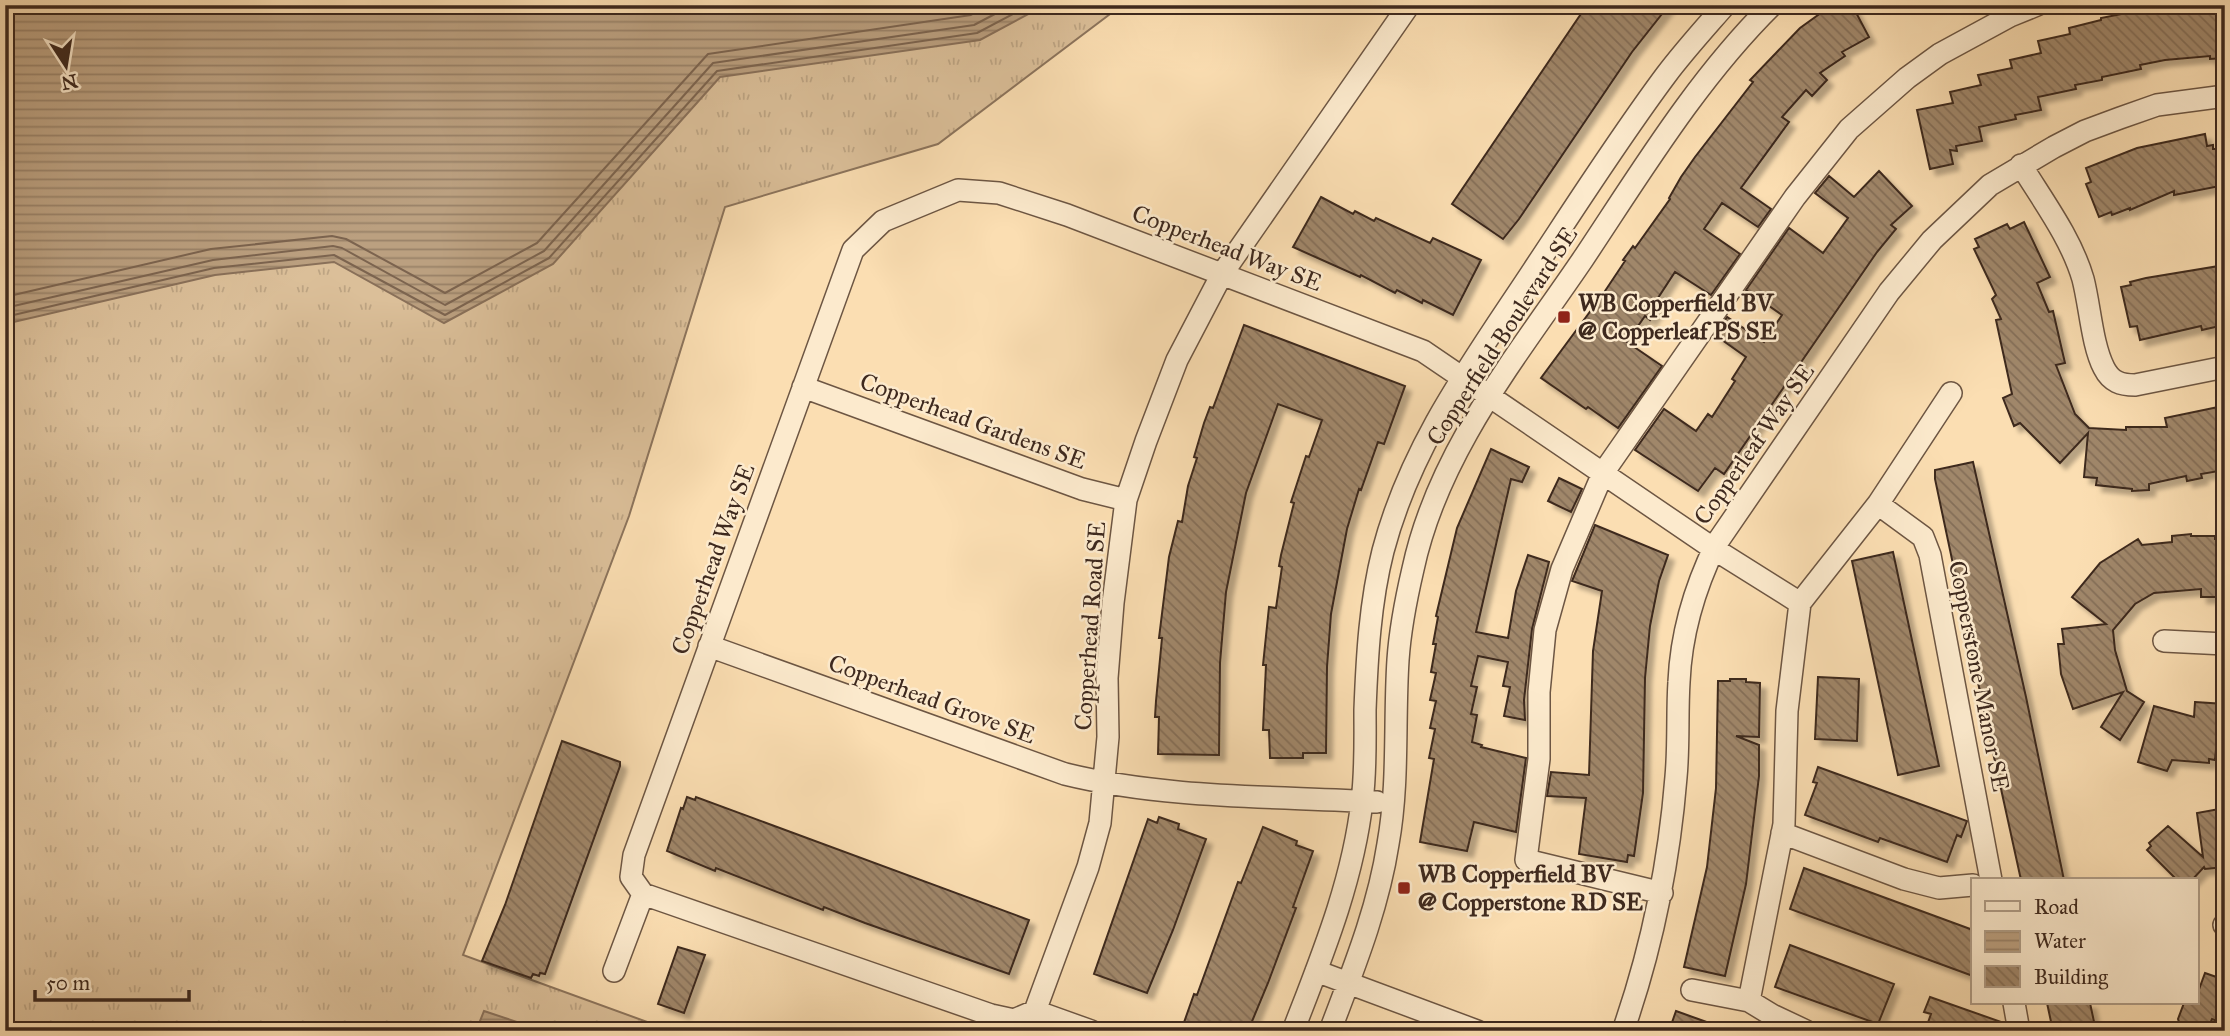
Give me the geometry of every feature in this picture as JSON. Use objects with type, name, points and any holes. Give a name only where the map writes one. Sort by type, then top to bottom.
[{"type":"street","name":"Copperhead Road SE","points":[[1103,783],[1108,737],[1107,678],[1113,603],[1126,500],[1177,360],[1222,274],[1409,5]]},
{"type":"street","name":"Copperfield Boulevard SE","points":[[1293,1031],[1352,861],[1363,802],[1370,634],[1383,551],[1408,475],[1423,443],[1462,377],[1605,162],[1667,74],[1725,5]]},
{"type":"street","name":"Copperfield Boulevard SE","points":[[1330,1031],[1349,983],[1379,888],[1389,843],[1403,617],[1425,520],[1439,486],[1489,397],[1718,64],[1772,5]]},
{"type":"street","points":[[1662,893],[1526,860],[1539,759],[1539,692],[1545,630],[1562,569],[1603,473],[1795,197],[1849,129],[1940,54],[2010,16],[2037,5]]},
{"type":"street","name":"Copperleaf Way SE","points":[[1623,1031],[1640,979],[1662,893],[1676,775],[1682,653],[1695,595],[1713,549],[1889,292],[1956,215],[1990,185],[2085,131],[2157,105],[2225,96]]},
{"type":"street","points":[[2021,165],[2074,256],[2085,287],[2100,358],[2105,371],[2112,379],[2123,385],[2135,384],[2225,367]]},
{"type":"street","name":"Copperhead Way SE","points":[[643,894],[631,877],[634,855],[853,250],[883,221],[958,190],[999,193],[1068,215],[1423,351],[1713,549]]},
{"type":"street","name":"Copperhead Gardens SE","points":[[803,387],[1082,489],[1126,500]]},
{"type":"street","points":[[1749,1001],[1782,833],[1786,791],[1787,711],[1800,603],[1878,504],[1951,393]]},
{"type":"street","name":"Copperstone Manor SE","points":[[1878,504],[1923,537],[1930,555],[1991,878]]},
{"type":"street","points":[[1713,549],[1800,603]]},
{"type":"street","points":[[2164,641],[2225,644]]},
{"type":"street","name":"Copperhead Grove SE","points":[[709,646],[1065,774],[1103,783],[1205,795],[1393,803]]},
{"type":"street","points":[[614,971],[643,894],[991,1015],[1014,1020],[1035,1010],[1088,867],[1100,823],[1103,783]]},
{"type":"street","points":[[1782,833],[1903,879],[1939,888],[1971,885]]},
{"type":"street","points":[[1316,971],[1477,1031]]},
{"type":"street","points":[[1692,990],[1749,1001],[1806,1031]]},
{"type":"street","points":[[2014,1004],[2019,1031]]},
{"type":"street","points":[[1035,1010],[1091,1031]]},
{"type":"green space","points":[[5,5],[1122,5],[938,144],[725,207],[629,516],[463,955],[672,1031],[5,1031]]},
{"type":"water","points":[[5,5],[1045,5],[980,40],[720,77],[553,264],[444,323],[334,262],[215,275],[5,324]]},
{"type":"water","points":[[484,1011],[544,1031],[476,1031]]},
{"type":"building","points":[[1587,5],[1669,5],[1632,52],[1503,239],[1452,204]]},
{"type":"building","points":[[1832,5],[1852,5],[1869,37],[1842,52],[1845,56],[1820,73],[1827,80],[1812,96],[1806,90],[1782,117],[1789,122],[1741,188],[1771,209],[1758,227],[1722,203],[1704,229],[1740,254],[1711,295],[1675,272],[1658,298],[1663,301],[1650,320],[1645,316],[1627,342],[1662,366],[1618,428],[1541,378],[1603,294],[1633,246],[1635,248],[1670,199],[1695,157],[1753,82],[1750,80],[1800,28]]},
{"type":"building","points":[[2146,5],[2199,5],[2199,8],[2217,6],[2218,10],[2225,9],[2225,58],[2210,59],[2210,56],[2140,65],[2141,69],[2102,77],[2102,80],[2075,85],[2076,89],[2038,97],[2041,110],[1979,127],[1982,141],[1956,146],[1957,151],[1950,150],[1953,164],[1930,169],[1917,110],[1953,103],[1950,92],[1981,85],[1978,75],[2012,68],[2010,60],[2041,53],[2038,41],[2070,34],[2069,28],[2101,18],[2147,9]]},
{"type":"building","points":[[2205,134],[2207,146],[2225,149],[2225,185],[2174,195],[2174,191],[2130,210],[2112,215],[2111,212],[2099,217],[2086,184],[2091,182],[2086,168],[2137,148]]},
{"type":"building","points":[[1879,171],[1912,206],[1891,225],[1896,229],[1877,252],[1724,474],[1715,468],[1698,491],[1635,450],[1664,409],[1696,431],[1708,414],[1712,417],[1735,381],[1732,379],[1746,357],[1715,335],[1727,317],[1764,342],[1782,315],[1746,290],[1789,228],[1823,253],[1848,218],[1815,193],[1829,176],[1854,197]]},
{"type":"building","points":[[1321,197],[1353,214],[1355,211],[1374,221],[1376,218],[1430,243],[1433,238],[1481,260],[1453,315],[1397,290],[1395,293],[1361,275],[1360,277],[1293,247]]},
{"type":"building","points":[[2024,222],[2050,277],[2037,283],[2049,312],[2053,311],[2065,363],[2056,365],[2075,414],[2089,428],[2126,430],[2126,427],[2167,427],[2165,418],[2223,406],[2225,470],[2201,474],[2202,478],[2187,481],[2186,476],[2149,484],[2149,490],[2132,491],[2096,485],[2097,478],[2084,477],[2088,433],[2060,463],[2020,423],[2014,426],[2003,398],[2012,394],[1996,320],[2001,319],[1992,299],[1996,295],[1974,249],[1979,247],[1975,239],[2007,224],[2010,229]]},
{"type":"building","points":[[2219,266],[2225,293],[2225,304],[2219,305],[2224,325],[2202,330],[2201,326],[2140,340],[2137,326],[2130,327],[2121,287],[2146,278]]},
{"type":"building","points":[[1244,325],[1405,386],[1384,444],[1378,442],[1361,490],[1359,489],[1347,529],[1331,614],[1326,753],[1303,753],[1303,758],[1270,758],[1269,730],[1263,730],[1266,665],[1263,665],[1269,607],[1276,608],[1282,567],[1279,566],[1294,503],[1291,502],[1306,456],[1309,457],[1322,420],[1278,404],[1246,493],[1226,592],[1220,663],[1219,755],[1158,754],[1159,717],[1155,717],[1162,638],[1159,638],[1169,557],[1178,521],[1182,522],[1188,486],[1197,458],[1194,457],[1204,423],[1210,407],[1213,408]]},
{"type":"building","points":[[1491,449],[1529,467],[1522,482],[1511,479],[1476,632],[1508,638],[1516,591],[1528,555],[1549,562],[1532,629],[1524,700],[1525,720],[1504,716],[1510,687],[1503,686],[1508,662],[1478,656],[1471,686],[1477,687],[1471,714],[1477,715],[1472,742],[1482,745],[1481,747],[1526,758],[1516,832],[1474,822],[1467,851],[1420,842],[1434,759],[1429,758],[1435,729],[1430,728],[1436,701],[1430,700],[1436,673],[1431,672],[1436,644],[1433,644],[1436,616],[1457,528]]},
{"type":"building","points":[[1973,462],[2064,878],[2021,878],[1935,470]]},
{"type":"building","points":[[1559,478],[1582,489],[1571,512],[1548,501]]},
{"type":"building","points":[[1595,525],[1668,555],[1659,581],[1650,626],[1645,678],[1643,793],[1634,856],[1628,855],[1627,862],[1579,854],[1586,798],[1547,796],[1551,772],[1589,775],[1593,651],[1602,591],[1572,581]]},
{"type":"building","points":[[2191,534],[2225,539],[2223,597],[2201,597],[2201,589],[2154,593],[2135,604],[2113,630],[2115,650],[2127,691],[2144,702],[2120,740],[2101,727],[2123,692],[2073,709],[2061,674],[2058,644],[2064,644],[2062,629],[2106,624],[2072,597],[2100,563],[2138,539],[2142,545],[2172,542],[2172,536]]},
{"type":"building","points":[[1893,552],[1939,766],[1898,775],[1852,561]]},
{"type":"building","points":[[1818,677],[1859,679],[1857,741],[1815,739]]},
{"type":"building","points":[[1746,679],[1746,682],[1760,683],[1759,737],[1736,736],[1759,745],[1759,776],[1746,884],[1725,976],[1684,967],[1707,867],[1716,788],[1718,681]]},
{"type":"building","points":[[2195,702],[2225,704],[2225,740],[2217,739],[2215,760],[2209,759],[2209,763],[2172,760],[2167,771],[2138,762],[2154,706],[2194,717]]},
{"type":"building","points":[[562,741],[620,762],[620,766],[545,974],[533,974],[531,978],[482,961],[505,905]]},
{"type":"building","points":[[1818,767],[1967,821],[1961,837],[1957,835],[1947,862],[1880,838],[1878,842],[1805,815],[1817,783],[1813,782]]},
{"type":"building","points":[[687,797],[695,800],[696,797],[1029,920],[1009,974],[824,907],[823,910],[667,851]]},
{"type":"building","points":[[2225,808],[2225,867],[2204,867],[2194,878],[2175,878],[2147,850],[2151,846],[2149,843],[2168,826],[2203,857],[2197,813]]},
{"type":"building","points":[[1159,817],[1179,824],[1178,829],[1206,839],[1147,993],[1094,974],[1148,819],[1157,823]]},
{"type":"building","points":[[1263,827],[1313,851],[1293,907],[1296,908],[1268,983],[1248,1031],[1181,1031],[1238,882],[1241,883]]},
{"type":"building","points":[[1804,868],[1971,929],[1971,975],[1790,909]]},
{"type":"building","points":[[1790,945],[1894,984],[1878,1024],[1775,987]]},
{"type":"building","points":[[678,947],[705,955],[684,1013],[658,1004]]},
{"type":"building","points":[[2205,973],[2225,980],[2225,1024],[2212,1019],[2207,1031],[2187,1031],[2189,1026],[2179,1022],[2184,1004],[2198,1004],[2198,992]]},
{"type":"building","points":[[1930,997],[2004,1023],[2006,1031],[1925,1031],[1931,1014],[1924,1012]]},
{"type":"building","points":[[2047,1004],[2090,1004],[2096,1031],[2053,1031]]},
{"type":"building","points":[[1676,1011],[1726,1029],[1726,1031],[1669,1031]]},
{"type":"place","name":"WB Copperfield BV @ Copperleaf PS SE","points":[[1564,317]]},
{"type":"place","name":"WB Copperfield BV @ Copperstone RD SE","points":[[1404,888]]}]
